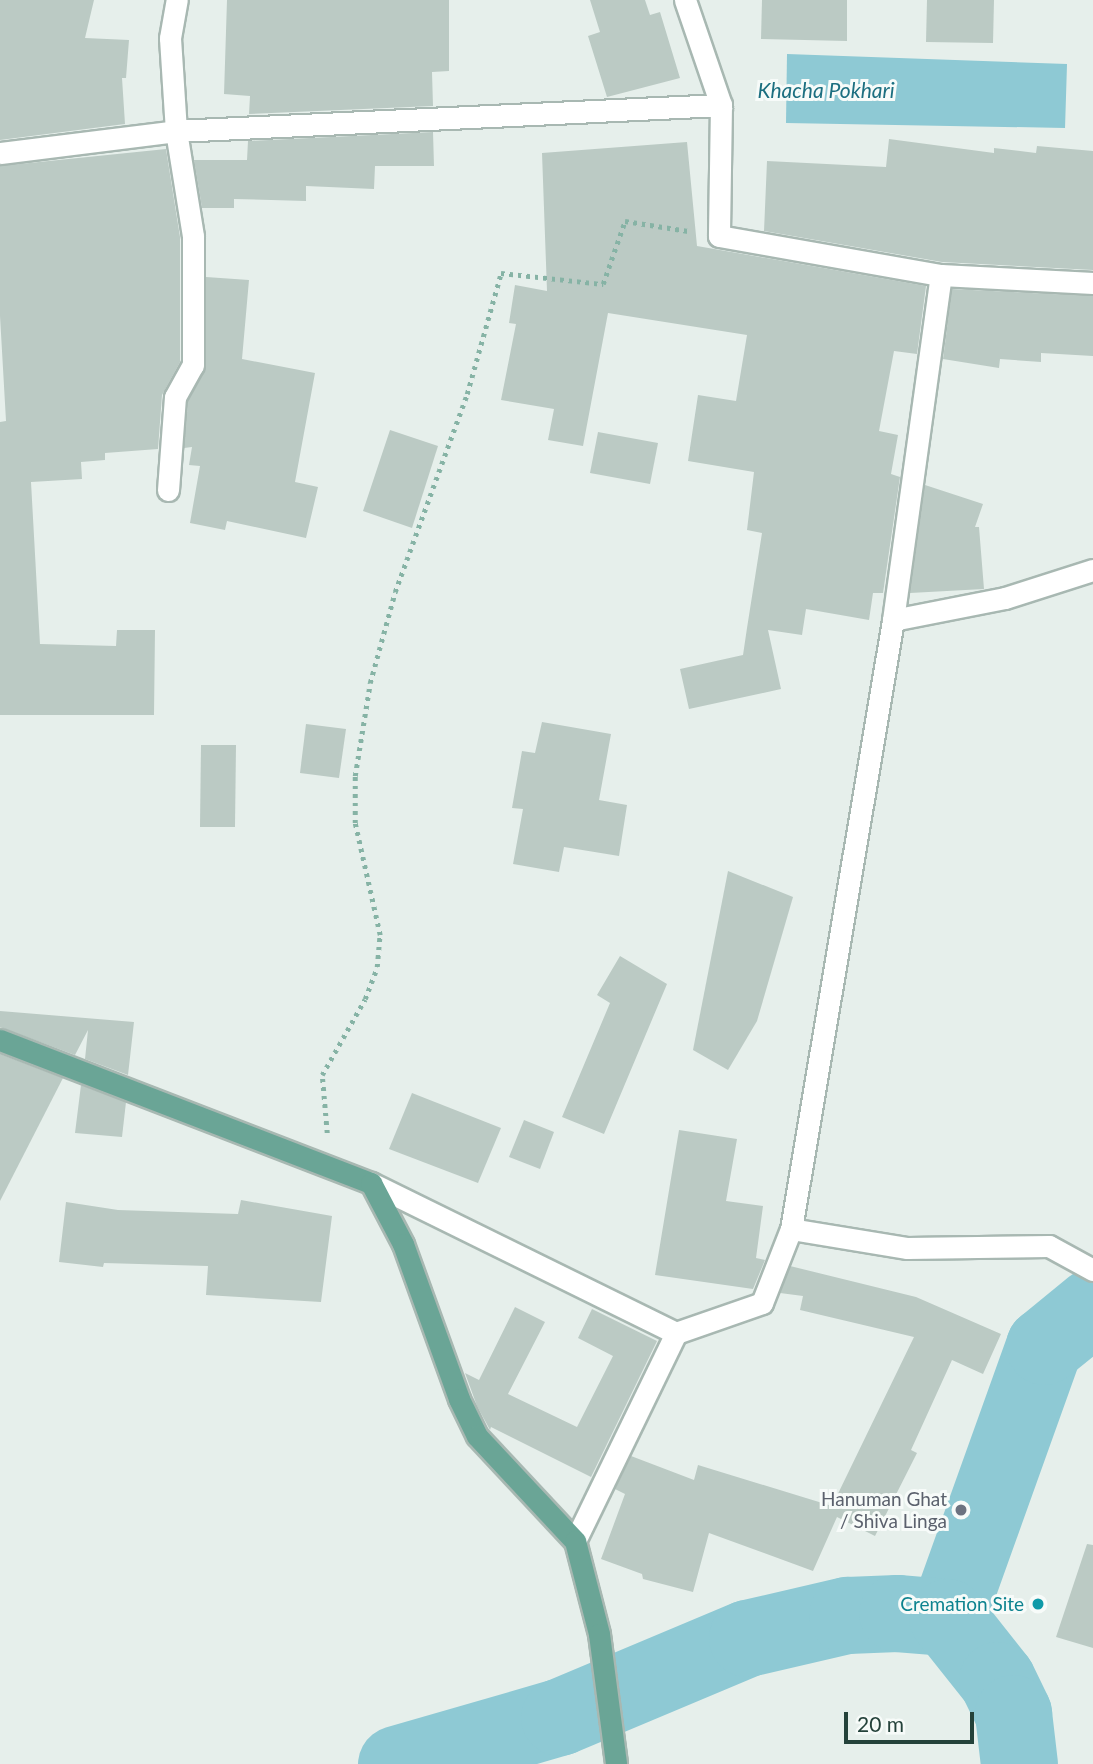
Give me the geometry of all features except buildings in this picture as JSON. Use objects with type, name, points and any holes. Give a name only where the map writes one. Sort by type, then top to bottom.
[{"type":"main road","points":[[0,1040],[371,1183],[403,1244],[459,1399],[477,1436],[575,1541],[599,1634],[616,1764]]},
{"type":"street","points":[[168,490],[175,397],[193,365],[193,236],[176,131],[170,38],[177,0]]},
{"type":"street","points":[[685,0],[721,105],[719,236],[941,275],[1093,283]]},
{"type":"street","points":[[0,153],[176,131],[721,105]]},
{"type":"street","points":[[575,1541],[676,1333],[762,1303],[791,1229],[893,620],[941,275]]},
{"type":"street","points":[[893,620],[1005,598],[1093,570]]},
{"type":"street","points":[[371,1183],[676,1333]]},
{"type":"street","points":[[791,1229],[907,1248],[1049,1246],[1093,1269]]},
{"type":"path","points":[[330,1167],[322,1074],[365,999],[377,967],[380,935],[355,823],[355,776],[370,682],[395,592],[467,394],[501,273],[603,284],[625,220],[719,236]]},
{"type":"water","name":"Khacha Pokhari","points":[[787,54],[1067,64],[1065,128],[786,123]]},
{"type":"waterway","points":[[947,1617],[1044,1346],[1093,1306]]},
{"type":"waterway","points":[[396,1764],[559,1717],[747,1638],[847,1615],[897,1613],[947,1617],[997,1680],[1013,1713],[1019,1764]]},
{"type":"place","name":"Hanuman Ghat / Shiva Linga","points":[[961,1510]]},
{"type":"place","name":"Cremation Site","points":[[1038,1604]]}]
